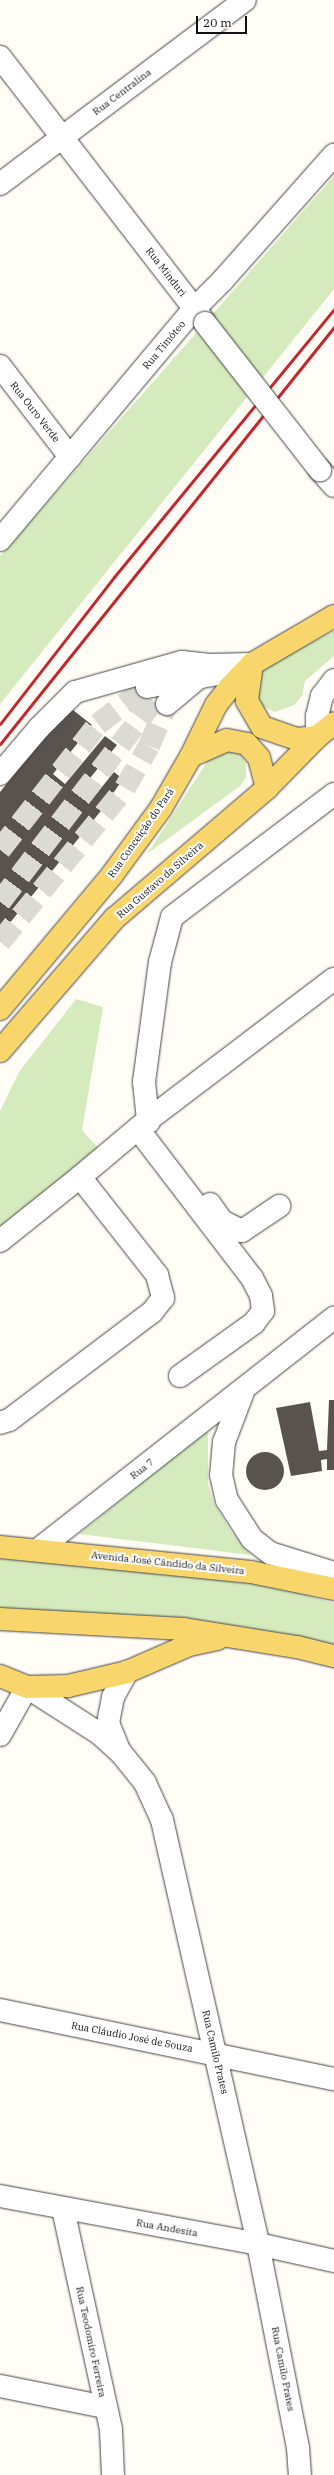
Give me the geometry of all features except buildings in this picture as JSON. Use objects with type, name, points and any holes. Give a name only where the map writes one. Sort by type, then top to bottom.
[{"type":"main road","name":"Rua Conceição do Pará","points":[[0,1009],[112,875],[161,808],[192,756],[216,705],[252,664],[334,616]]},
{"type":"main road","points":[[252,664],[247,701],[262,727],[297,739],[317,737]]},
{"type":"main road","name":"Rua Gustavo da Silveira","points":[[0,1051],[115,918],[267,788],[317,737],[334,723]]},
{"type":"main road","points":[[192,756],[227,740],[247,744],[259,758],[267,788]]},
{"type":"main road","name":"Avenida José Cândido da Silveira","points":[[0,1547],[39,1549],[251,1572],[334,1589]]},
{"type":"main road","points":[[0,1619],[184,1629],[232,1636],[334,1656]]},
{"type":"main road","points":[[0,1676],[28,1687],[68,1686],[127,1672],[188,1645],[232,1636]]},
{"type":"street","name":"Rua Centralina","points":[[0,184],[245,0]]},
{"type":"street","name":"Rua Minduri","points":[[0,57],[200,316],[334,486]]},
{"type":"street","name":"Rua Timóteo","points":[[0,540],[70,457],[200,316],[222,281],[334,155]]},
{"type":"street","name":"Rua Ouro Verde","points":[[0,366],[70,457]]},
{"type":"street","points":[[0,774],[39,728],[75,692],[182,662],[212,665],[252,664]]},
{"type":"street","points":[[157,695],[201,676],[219,674],[252,664]]},
{"type":"street","points":[[317,737],[317,716],[322,696],[334,680]]},
{"type":"street","points":[[180,1376],[254,1323],[262,1311],[261,1296],[252,1278],[143,1124],[144,1082],[160,962],[172,917],[334,794]]},
{"type":"street","points":[[0,1241],[143,1124],[334,979]]},
{"type":"street","points":[[143,1124],[222,1221],[242,1231],[279,1206]]},
{"type":"street","points":[[0,1423],[9,1420],[152,1312],[163,1298],[157,1274],[80,1177]]},
{"type":"street","name":"Rua 7","points":[[39,1549],[206,1420],[334,1318]]},
{"type":"street","points":[[244,1390],[224,1442],[221,1475],[227,1500],[252,1539],[270,1553],[334,1573]]},
{"type":"street","points":[[206,1420],[224,1442]]},
{"type":"street","points":[[120,1753],[108,1723],[113,1698],[127,1672]]},
{"type":"street","points":[[0,1735],[28,1687]]},
{"type":"street","name":"Rua Camilo Prates","points":[[28,1687],[100,1734],[120,1753],[145,1783],[162,1820],[258,2244],[298,2448],[300,2475]]},
{"type":"street","name":"Rua Cláudio José de Souza","points":[[0,2010],[215,2053],[334,2079]]},
{"type":"street","name":"Rua Andesita","points":[[0,2196],[63,2209],[258,2244],[334,2262]]},
{"type":"street","name":"Rua Teodomiro Ferreira","points":[[63,2209],[114,2451],[113,2475]]},
{"type":"street","points":[[0,2386],[105,2407]]},
{"type":"green space","points":[[334,176],[334,289],[0,704],[0,556]]},
{"type":"green space","points":[[334,631],[334,656],[305,681],[302,696],[294,705],[275,712],[261,706],[254,695],[252,680],[270,664]]},
{"type":"green space","points":[[222,751],[240,753],[246,764],[246,777],[240,786],[147,854],[211,756]]},
{"type":"green space","points":[[76,999],[103,1007],[82,1130],[101,1151],[0,1236],[0,1111],[19,1072]]},
{"type":"green space","points":[[208,1430],[208,1484],[215,1505],[231,1531],[251,1555],[79,1534]]},
{"type":"green space","points":[[0,1559],[62,1561],[254,1581],[334,1603],[334,1648],[0,1609]]},
{"type":"tunnel","points":[[0,850],[98,724],[147,687]]},
{"type":"tunnel","points":[[0,902],[158,695]]},
{"type":"tunnel","points":[[0,942],[125,788],[149,746],[167,704]]},
{"type":"railway","points":[[0,724],[114,577],[334,309]]},
{"type":"railway","points":[[0,744],[334,327]]}]
